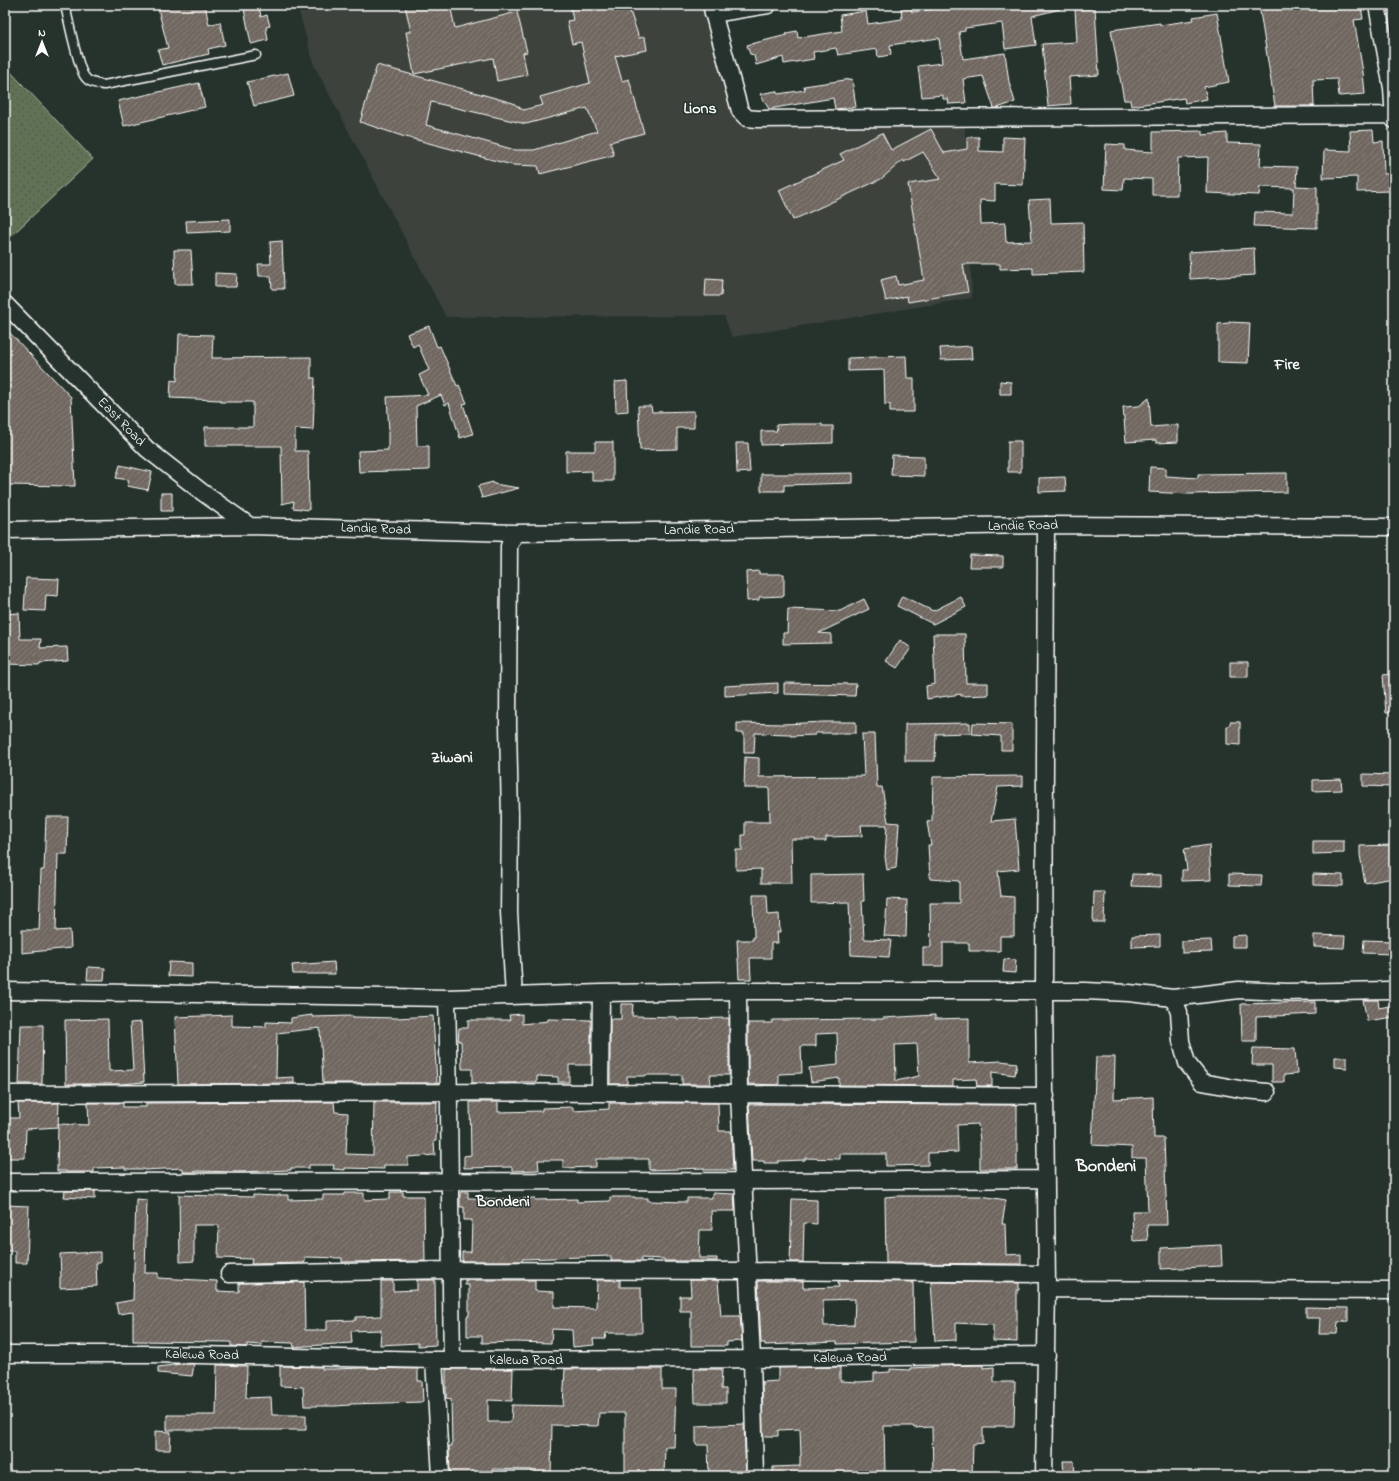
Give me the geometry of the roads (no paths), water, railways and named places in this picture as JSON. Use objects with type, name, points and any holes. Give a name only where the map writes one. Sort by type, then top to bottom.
[{"type":"street","points":[[768,5],[712,10],[740,111],[747,118],[1394,117],[1393,88],[1377,5]]},
{"type":"street","name":"East Road","points":[[5,304],[147,449],[202,492],[250,526]]},
{"type":"street","name":"Landie Road","points":[[5,530],[250,526],[515,533],[1046,526],[1394,527]]},
{"type":"street","points":[[1044,1476],[1047,1355],[1044,991],[1046,526]]},
{"type":"street","points":[[514,996],[509,912],[510,818],[508,718],[509,546],[515,533]]},
{"type":"street","points":[[5,991],[447,998],[601,992],[1044,991],[1129,992],[1173,998],[1239,990],[1287,992],[1389,990]]},
{"type":"street","points":[[738,991],[739,1094],[752,1359],[755,1476]]},
{"type":"street","points":[[600,1093],[601,992]]},
{"type":"street","points":[[447,998],[450,1092],[449,1181],[452,1360]]},
{"type":"street","points":[[1173,998],[1179,1012],[1181,1041],[1187,1063],[1202,1082],[1245,1090],[1267,1092]]},
{"type":"street","points":[[5,1094],[450,1092],[1046,1096]]},
{"type":"street","points":[[5,1182],[1046,1179]]},
{"type":"street","points":[[229,1274],[450,1270],[748,1271],[1047,1282],[1394,1291]]},
{"type":"street","name":"Kalewa Road","points":[[5,1354],[148,1354],[434,1360],[752,1359],[1047,1355]]},
{"type":"street","points":[[434,1360],[441,1476]]},
{"type":"lane","points":[[65,5],[84,77],[94,83],[104,85],[256,55]]},
{"type":"district","name":"Lions","points":[[700,109]]},
{"type":"district","name":"Fire","points":[[1287,365]]},
{"type":"district","name":"Ziwani","points":[[452,758]]},
{"type":"district","name":"Bondeni","points":[[1106,1167]]},
{"type":"district","name":"Bondeni","points":[[503,1202]]}]
